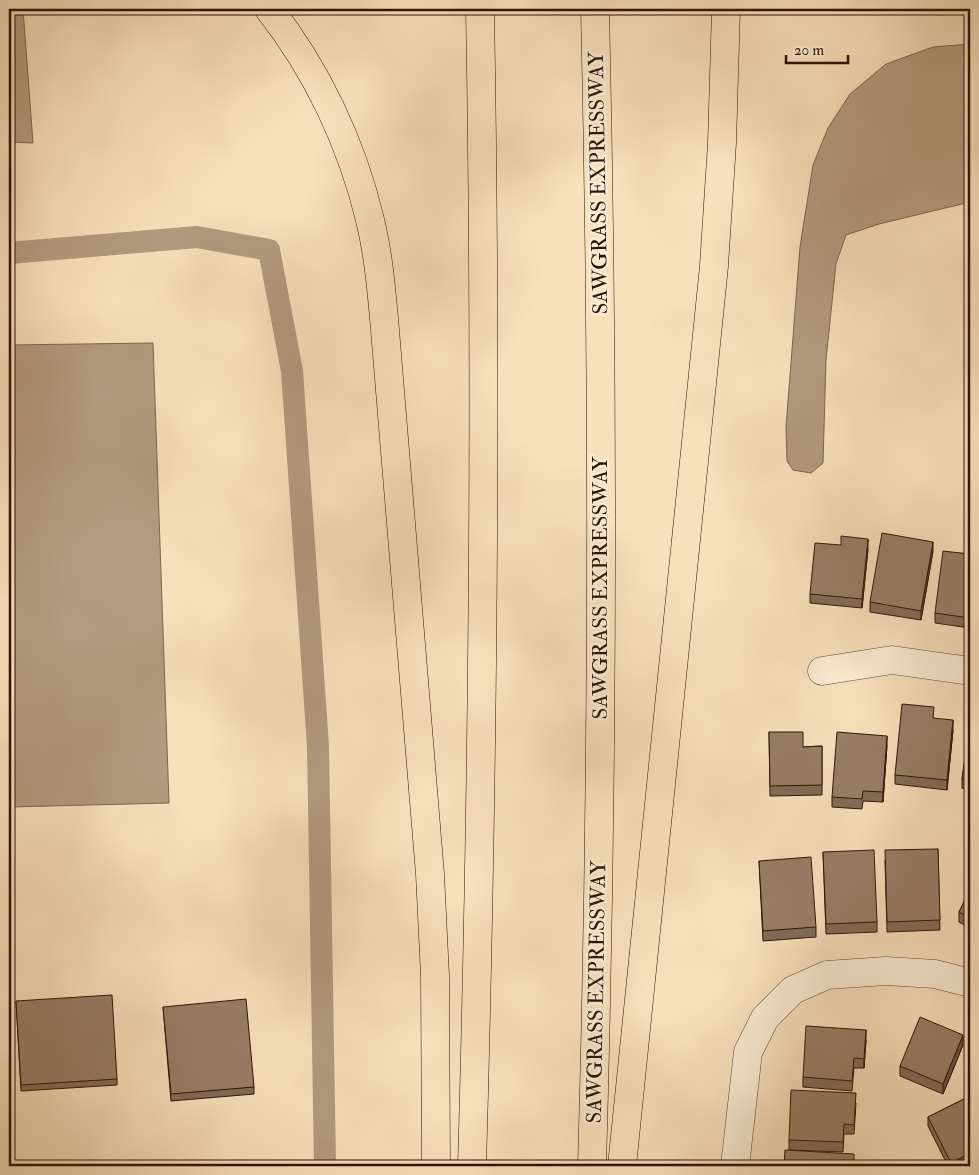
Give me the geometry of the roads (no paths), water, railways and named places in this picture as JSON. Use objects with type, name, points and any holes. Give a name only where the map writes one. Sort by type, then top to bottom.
[{"type":"highway","points":[[269,9],[307,65],[339,125],[362,189],[376,252],[384,318],[429,857],[435,976],[436,1166]]},
{"type":"highway","points":[[472,1166],[479,892],[483,544],[480,9]]},
{"type":"highway","name":"SAWGRASS EXPRESSWAY","points":[[592,1166],[599,828],[601,589],[600,320],[595,9]]},
{"type":"highway","points":[[622,1166],[714,266],[722,143],[726,9]]},
{"type":"street","points":[[822,671],[892,660],[970,671]]},
{"type":"street","points":[[735,1166],[748,1052],[765,1018],[793,990],[827,974],[886,972],[935,974],[970,983]]},
{"type":"waterway","points":[[9,253],[197,237],[269,250],[292,371],[318,746],[325,1166]]}]
